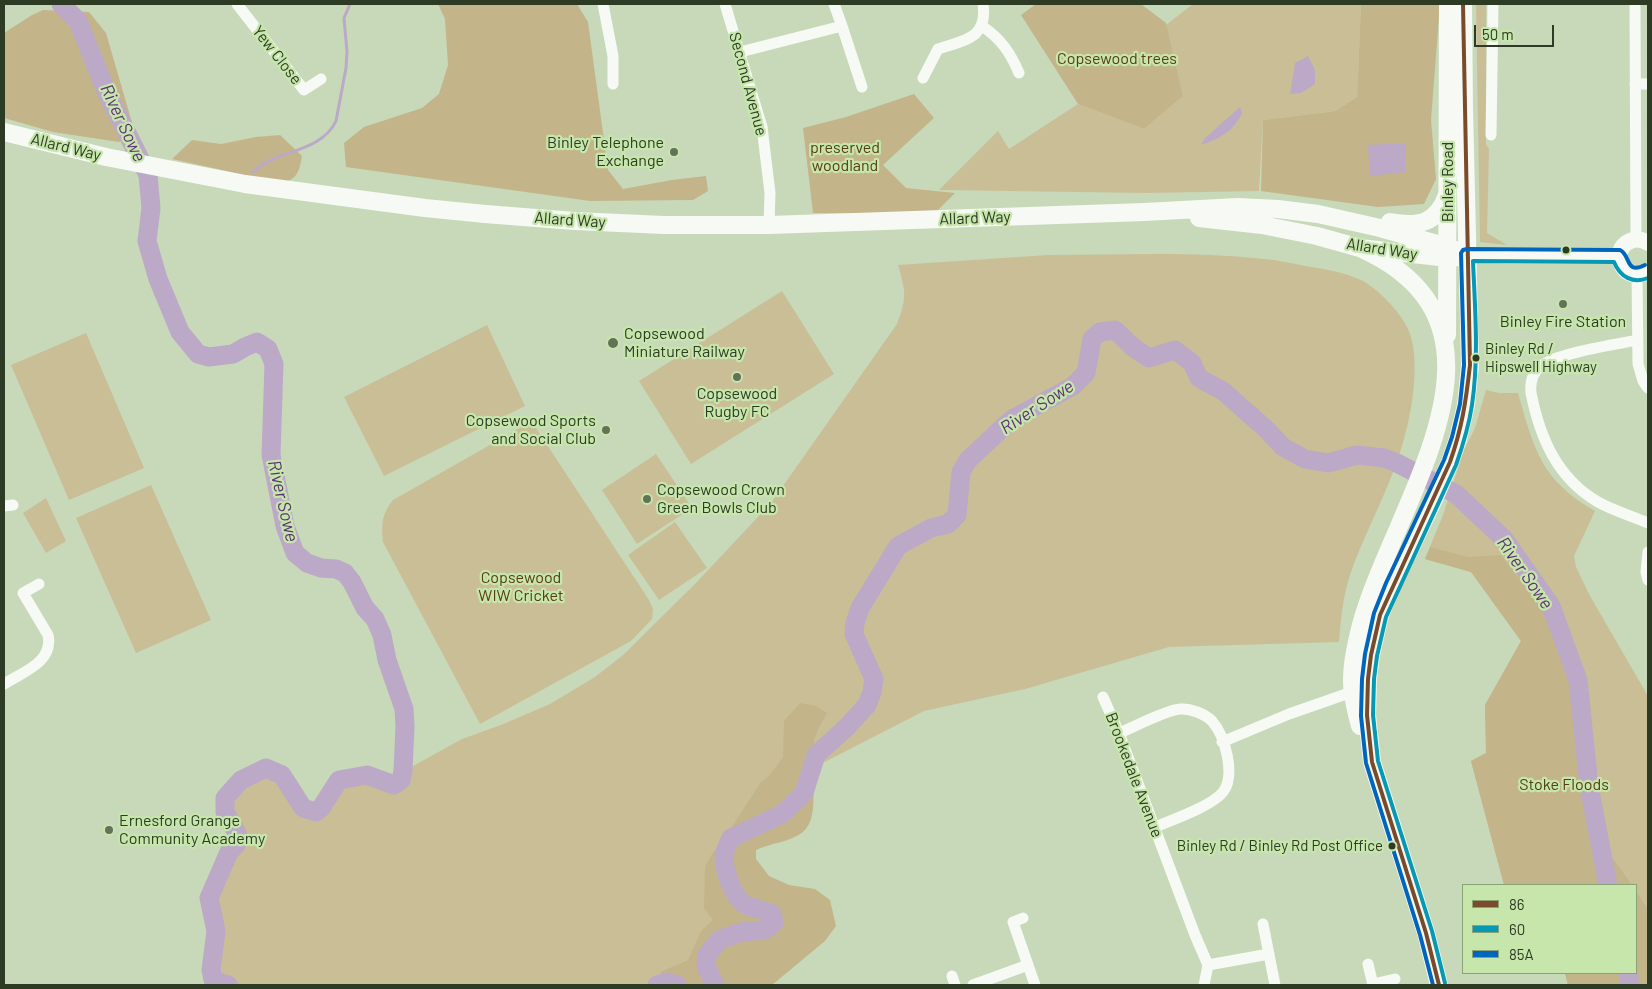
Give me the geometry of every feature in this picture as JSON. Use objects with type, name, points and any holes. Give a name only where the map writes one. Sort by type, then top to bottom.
[{"type":"main road","name":"Binley Road","points":[[1447,360],[1448,4]]},
{"type":"main road","name":"Binley Road","points":[[1439,985],[1408,872],[1372,762],[1367,704],[1368,679],[1380,616],[1392,586],[1436,495],[1458,438],[1466,405],[1470,365],[1471,255],[1464,136],[1463,4]]},
{"type":"main road","name":"Allard Way","points":[[4,132],[168,170],[330,196],[425,208],[575,221],[664,225],[769,225],[1238,207],[1278,209],[1417,225],[1434,216],[1441,208],[1448,194]]},
{"type":"main road","name":"Allard Way","points":[[1144,212],[1262,225],[1360,248],[1471,255]]},
{"type":"main road","name":"Allard Way","points":[[1318,214],[1380,228],[1448,253]]},
{"type":"main road","points":[[1360,248],[1393,265],[1418,288],[1433,310],[1443,333],[1447,360],[1444,390],[1437,426],[1426,462],[1372,588],[1358,637],[1352,675],[1352,692],[1362,736],[1372,762]]},
{"type":"main road","points":[[1444,390],[1456,365],[1458,333],[1457,265],[1471,255]]},
{"type":"street","name":"Yew Close","points":[[237,4],[304,90],[322,79]]},
{"type":"street","points":[[603,4],[613,56],[613,84]]},
{"type":"street","name":"Second Avenue","points":[[725,4],[762,127],[770,193],[769,225]]},
{"type":"street","points":[[834,4],[862,88]]},
{"type":"street","points":[[923,78],[938,49],[970,38],[977,33],[982,26],[983,4]]},
{"type":"street","points":[[1491,135],[1493,4]]},
{"type":"street","points":[[1635,4],[1635,84],[1642,241],[1625,244],[1619,256],[1624,269],[1630,273],[1643,273],[1637,340],[1638,364],[1643,382],[1648,388]]},
{"type":"street","points":[[740,52],[842,26]]},
{"type":"street","points":[[982,26],[1004,44],[1019,74]]},
{"type":"street","points":[[1635,84],[1648,84]]},
{"type":"street","points":[[1471,255],[1619,256]]},
{"type":"street","points":[[1637,340],[1565,355],[1546,361],[1535,372],[1530,386],[1546,443],[1563,474],[1574,485],[1598,502],[1648,523]]},
{"type":"street","points":[[1648,552],[1646,572],[1648,580]]},
{"type":"street","points":[[4,684],[40,661],[48,652],[48,635],[24,593],[39,584]]},
{"type":"street","points":[[1222,742],[1289,714],[1352,692],[1367,704]]},
{"type":"street","name":"Brookedale Avenue","points":[[1103,697],[1120,733],[1192,927],[1208,964]]},
{"type":"street","points":[[1120,733],[1180,709],[1191,710],[1210,720],[1217,728],[1230,769],[1224,791],[1215,800],[1155,827]]},
{"type":"street","points":[[1023,918],[1013,922],[1035,985]]},
{"type":"street","points":[[1263,924],[1275,985]]},
{"type":"street","points":[[1204,985],[1208,964],[1269,954]]},
{"type":"street","points":[[1368,964],[1373,985],[1395,979]]},
{"type":"street","points":[[974,985],[1028,965]]},
{"type":"green space","points":[[438,4],[577,4],[588,22],[608,170],[623,189],[706,176],[708,191],[693,200],[590,201],[346,167],[344,143],[364,127],[422,108],[439,94],[448,65],[445,19]]},
{"type":"green space","name":"Copsewood trees","points":[[1036,4],[1141,4],[1166,23],[1183,96],[1144,129],[1078,104],[1021,15]]},
{"type":"green space","points":[[1193,4],[1361,4],[1357,97],[1335,111],[1263,120],[1259,191],[1146,193],[939,190],[998,131],[1009,149],[1078,104],[1144,129],[1183,96],[1166,25]]},
{"type":"green space","points":[[1361,4],[1440,4],[1431,120],[1436,179],[1424,204],[1378,207],[1261,191],[1263,120],[1335,111],[1357,97]]},
{"type":"green space","points":[[1476,4],[1486,4],[1486,144],[1489,149],[1487,233],[1507,245],[1480,242]]},
{"type":"green space","points":[[43,10],[89,12],[106,33],[135,133],[119,142],[53,132],[4,118],[4,33]]},
{"type":"green space","name":"preserved woodland","points":[[914,94],[934,118],[883,165],[906,188],[955,193],[935,213],[813,213],[803,128],[846,117]]},
{"type":"green space","points":[[280,135],[302,156],[297,174],[281,183],[172,159],[192,140],[221,144],[256,137]]},
{"type":"green space","points":[[1183,254],[1279,261],[1334,271],[1363,281],[1382,295],[1399,314],[1407,327],[1414,351],[1415,365],[1411,410],[1394,470],[1348,581],[1339,642],[1169,647],[1025,689],[924,711],[811,769],[804,793],[732,839],[738,899],[677,985],[666,982],[657,985],[228,985],[213,980],[211,970],[215,933],[209,898],[229,852],[236,845],[238,835],[225,812],[225,798],[241,780],[266,768],[282,775],[303,808],[316,812],[321,808],[339,780],[367,775],[394,784],[401,780],[404,771],[462,739],[550,704],[595,677],[623,655],[696,583],[771,503],[897,324],[904,301],[903,282],[898,265],[1048,255]]},
{"type":"green space","name":"Copsewood Rugby FC","points":[[782,291],[834,374],[691,464],[639,381]]},
{"type":"green space","points":[[487,325],[525,406],[384,476],[344,397]]},
{"type":"green space","points":[[86,333],[144,468],[69,500],[11,365]]},
{"type":"green space","name":"Stoke Floods","points":[[1486,390],[1499,393],[1518,393],[1533,442],[1552,477],[1577,500],[1595,511],[1574,556],[1576,567],[1590,596],[1648,696],[1648,985],[1568,985],[1565,974],[1637,974],[1637,884],[1504,884],[1471,761],[1486,753],[1485,705],[1521,641],[1471,572],[1425,559],[1443,515],[1464,450],[1475,428]]},
{"type":"green space","name":"Copsewood WIW Cricket","points":[[525,425],[534,425],[649,600],[653,609],[652,619],[631,641],[480,724],[383,542],[383,520],[393,500]]},
{"type":"green space","name":"Copsewood Crown Green Bowls Club","points":[[656,454],[692,508],[637,544],[602,490]]},
{"type":"green space","points":[[151,485],[211,620],[136,653],[76,518]]},
{"type":"green space","points":[[46,498],[66,541],[46,553],[23,513]]},
{"type":"green space","points":[[675,522],[707,568],[659,600],[628,555]]},
{"type":"green space","points":[[1430,547],[1468,557],[1501,555],[1546,613],[1573,682],[1590,827],[1631,884],[1504,884],[1471,761],[1486,753],[1485,705],[1521,641],[1471,572],[1425,559]]},
{"type":"green space","points":[[800,703],[816,706],[827,713],[819,727],[812,752],[812,814],[809,824],[803,832],[793,838],[756,850],[756,859],[769,876],[789,885],[815,889],[830,900],[836,926],[825,941],[772,985],[675,985],[660,972],[688,960],[701,931],[713,920],[704,908],[705,867],[761,782],[770,775],[783,757],[784,721]]},
{"type":"green space","points":[[1637,893],[1648,910],[1648,985],[1568,985],[1565,974],[1637,974]]},
{"type":"shaded area","points":[[1308,56],[1315,70],[1315,84],[1301,93],[1290,94],[1295,63]]},
{"type":"shaded area","points":[[1240,107],[1242,113],[1235,125],[1220,137],[1201,145],[1205,138]]},
{"type":"shaded area","points":[[1406,143],[1405,172],[1370,176],[1368,145]]},
{"type":"waterway","name":"River Sowe","points":[[61,4],[78,21],[107,93],[148,175],[151,208],[147,241],[158,279],[180,332],[198,354],[209,357],[233,354],[257,342],[268,349],[274,364],[271,455],[285,526],[295,553],[307,563],[321,568],[336,569],[345,573],[352,582],[365,608],[375,619],[382,635],[387,660],[404,709],[403,771],[401,780],[394,785],[367,775],[339,780],[321,808],[316,812],[303,808],[282,775],[266,768],[241,780],[225,798],[225,812],[238,835],[236,845],[229,852],[209,898],[216,931],[211,970],[213,980],[228,985]]},
{"type":"waterway","points":[[253,172],[270,160],[309,146],[325,136],[336,121],[346,68],[347,52],[344,18],[350,4]]},
{"type":"waterway","name":"River Sowe","points":[[715,985],[706,966],[707,955],[719,940],[741,932],[765,930],[774,923],[772,914],[746,905],[734,891],[728,877],[724,857],[731,838],[782,814],[804,793],[816,755],[846,728],[867,705],[874,679],[854,634],[860,608],[898,546],[931,528],[948,524],[957,515],[961,472],[968,460],[1012,419],[1073,386],[1086,373],[1092,339],[1100,332],[1115,330],[1134,348],[1149,358],[1175,350],[1192,363],[1199,378],[1223,391],[1266,429],[1283,447],[1305,459],[1328,463],[1357,455],[1384,458],[1397,463],[1456,494],[1504,539],[1551,606],[1578,680],[1589,786],[1608,884]]},
{"type":"waterway","name":"River Sowe","points":[[1628,974],[1630,985]]},
{"type":"waterway","name":"River Sowe","points":[[657,985],[666,982],[677,985]]},
{"type":"transit line","name":"86","points":[[1439,985],[1426,933],[1372,762],[1367,715],[1371,655],[1380,615],[1450,462],[1461,426],[1467,391],[1470,365],[1463,4]]},
{"type":"transit line","name":"85A","points":[[1433,985],[1420,935],[1366,763],[1361,716],[1362,679],[1365,654],[1374,613],[1386,583],[1444,460],[1460,404],[1464,365],[1461,253],[1467,249],[1620,250],[1634,268],[1645,265]]},
{"type":"transit line","name":"60","points":[[1445,983],[1432,931],[1378,761],[1373,715],[1374,679],[1386,617],[1456,465],[1467,428],[1472,405],[1475,369],[1476,333],[1473,261],[1614,262],[1620,272],[1632,280],[1648,278]]},
{"type":"place","name":"Binley Telephone Exchange","points":[[674,152]]},
{"type":"place","name":"Binley Fire Station","points":[[1563,304]]},
{"type":"place","name":"Copsewood Miniature Railway","points":[[613,343]]},
{"type":"place","name":"Binley Rd / Hipswell Highway","points":[[1476,358]]},
{"type":"place","name":"Copsewood Rugby FC","points":[[737,377]]},
{"type":"place","name":"Copsewood Sports and Social Club","points":[[606,430]]},
{"type":"place","name":"Copsewood Crown Green Bowls Club","points":[[647,499]]},
{"type":"place","name":"Ernesford Grange Community Academy","points":[[109,830]]},
{"type":"place","name":"Binley Rd / Binley Rd Post Office","points":[[1392,846]]}]
